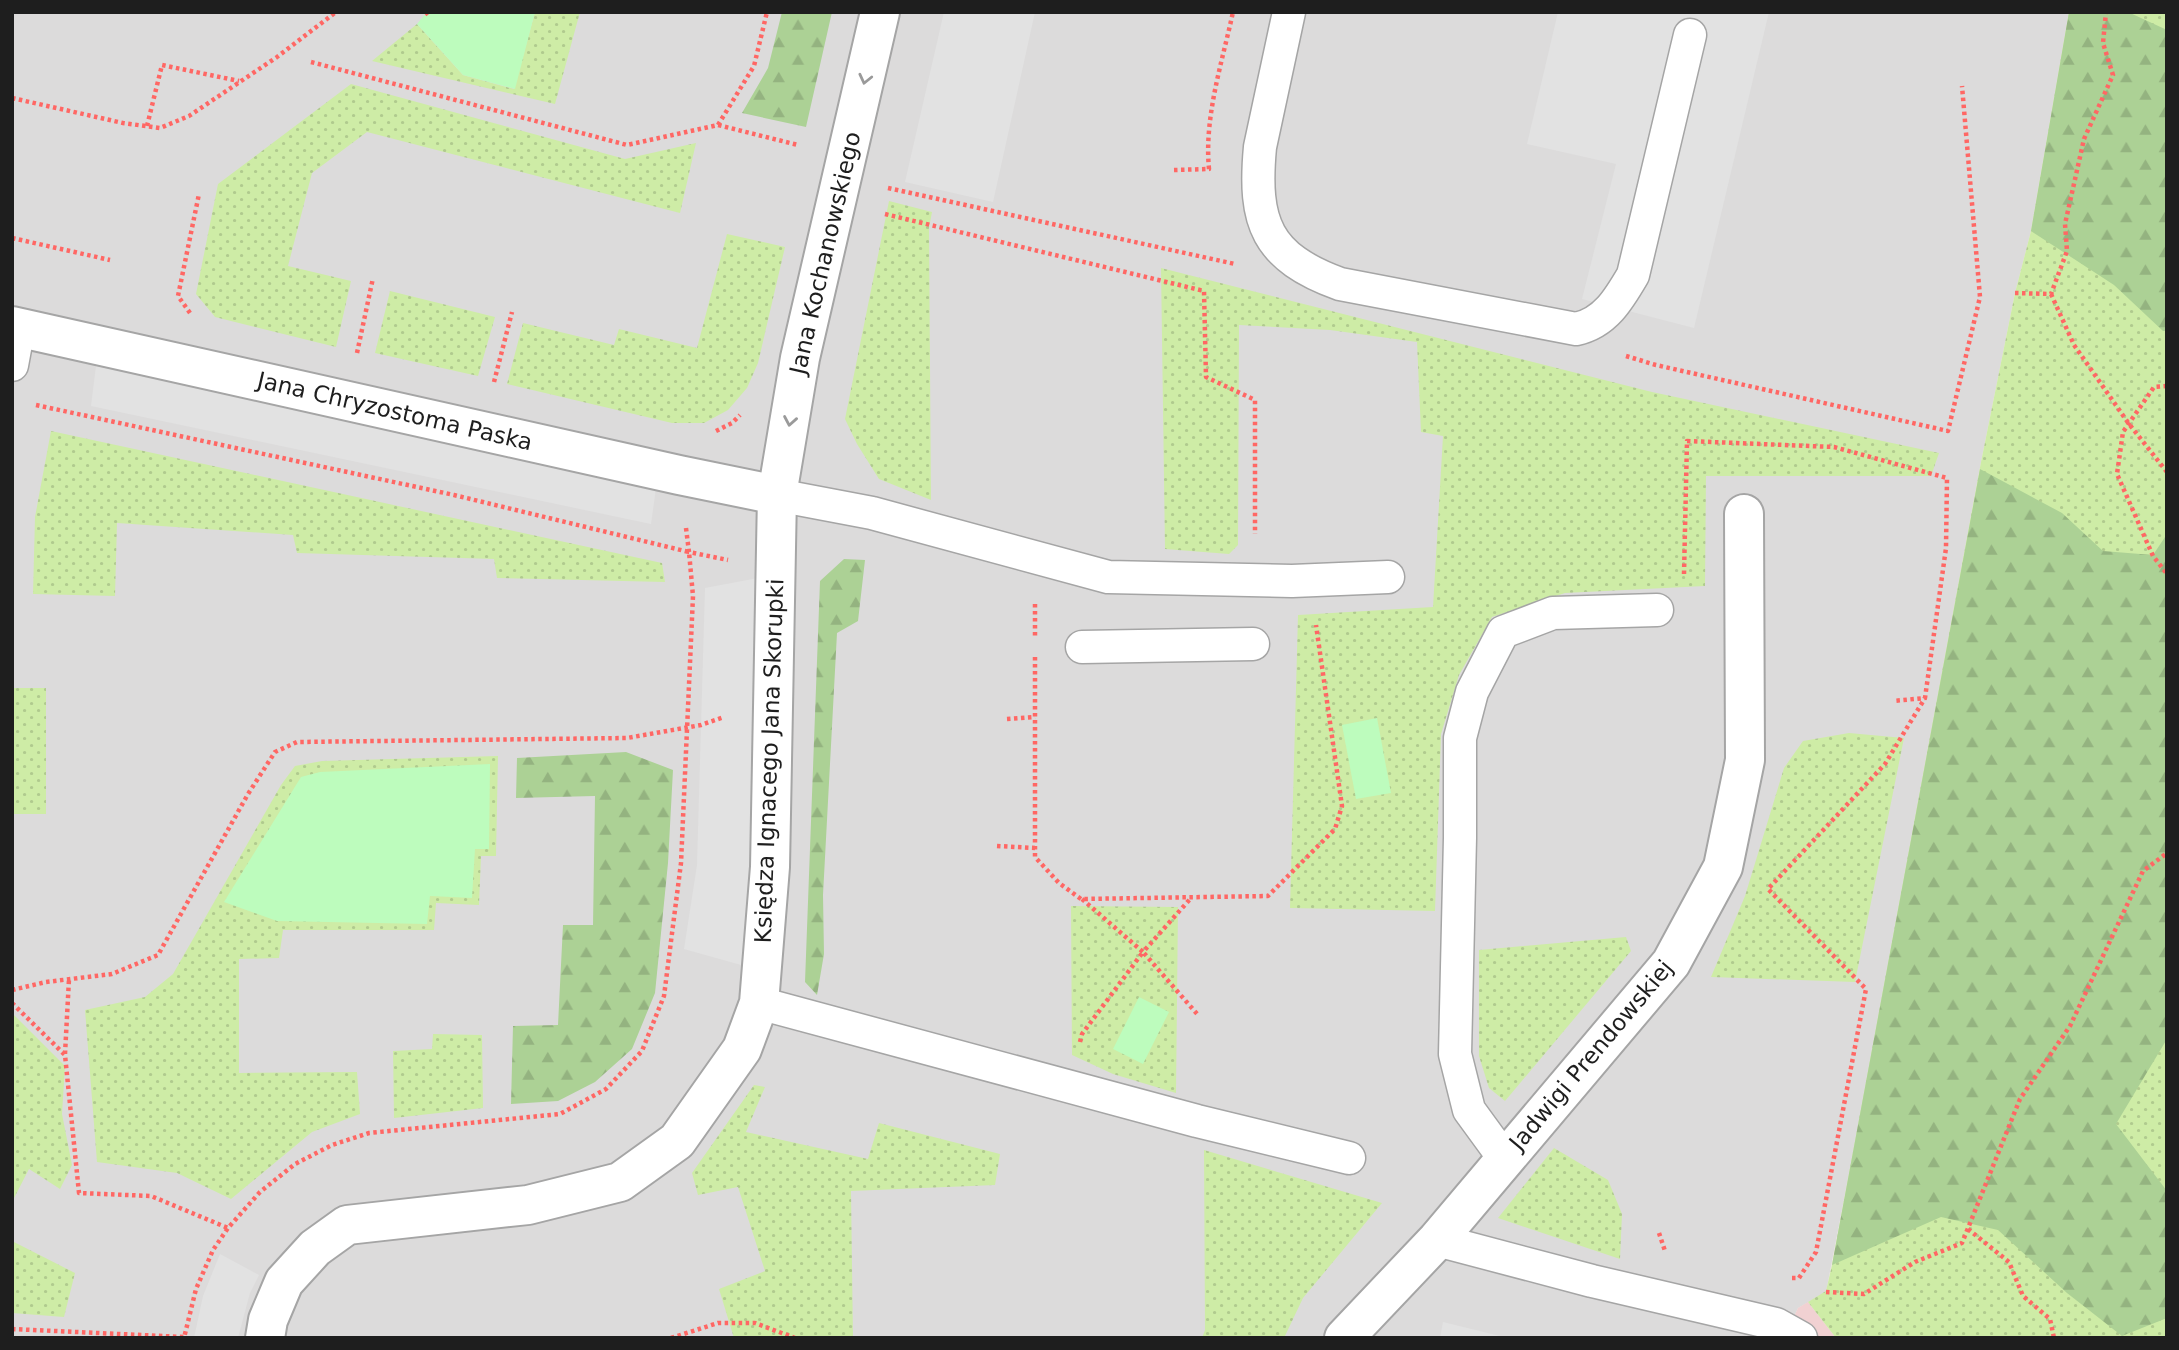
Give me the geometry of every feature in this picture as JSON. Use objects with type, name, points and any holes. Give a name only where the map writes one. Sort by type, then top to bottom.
[{"type":"street","name":"Jana Kochanowskiego","points":[[777,495],[800,358],[880,12]]},
{"type":"street","name":"Jana Chryzostoma Paska","points":[[16,326],[777,495]]},
{"type":"street","name":"Księdza Ignacego Jana Skorupki","points":[[265,1338],[268,1320],[284,1282],[315,1248],[347,1226],[528,1205],[620,1182],[677,1141],[742,1049],[759,1003],[770,867],[777,495]]},
{"type":"street","name":"Jadwigi Prendowskiej","points":[[1344,1338],[1437,1240],[1671,963],[1723,867],[1745,760],[1744,514]]},
{"type":"lane","points":[[1289,12],[1258,167],[1263,222],[1287,257],[1302,268],[1340,284],[1576,330],[1591,326],[1606,314],[1633,275],[1690,35]]},
{"type":"lane","points":[[12,365],[16,326]]},
{"type":"lane","points":[[777,495],[872,513],[1108,577],[1254,580],[1388,577]]},
{"type":"lane","points":[[1504,1158],[1469,1110],[1455,1054],[1460,738],[1472,692],[1503,632],[1553,613],[1657,610]]},
{"type":"lane","points":[[1082,647],[1252,644]]},
{"type":"lane","points":[[759,1003],[1197,1121],[1349,1158]]},
{"type":"lane","points":[[1437,1240],[1592,1281],[1776,1324],[1801,1338]]},
{"type":"path","points":[[12,98],[123,123],[160,128],[189,116],[336,12]]},
{"type":"path","points":[[718,125],[754,66],[767,12]]},
{"type":"path","points":[[1174,170],[1209,169],[1207,152],[1211,110],[1233,12]]},
{"type":"path","points":[[2106,12],[2103,43],[2113,75],[2084,139],[2065,223],[2067,251],[2051,294],[2074,345],[2129,424],[2167,471]]},
{"type":"path","points":[[311,62],[627,145],[718,125],[841,179],[1204,291],[1206,377],[1255,400],[1254,580]]},
{"type":"path","points":[[147,126],[162,65],[240,81]]},
{"type":"path","points":[[1576,330],[1610,351],[1656,365],[1948,431],[1980,297],[1962,86]]},
{"type":"path","points":[[841,179],[1234,264],[1278,247]]},
{"type":"path","points":[[193,316],[178,296],[199,194]]},
{"type":"path","points":[[12,238],[110,260]]},
{"type":"path","points":[[355,365],[373,278]]},
{"type":"path","points":[[2015,293],[2051,294]]},
{"type":"path","points":[[494,383],[512,312]]},
{"type":"path","points":[[2167,386],[2154,387],[2123,432],[2117,474],[2153,555],[2167,574]]},
{"type":"path","points":[[12,1329],[184,1338],[196,1289],[213,1251],[228,1228],[260,1192],[295,1164],[332,1145],[369,1133],[560,1114],[606,1089],[642,1051],[664,996],[681,863],[693,596],[688,552],[454,495],[34,404]]},
{"type":"path","points":[[708,434],[732,424],[747,407]]},
{"type":"path","points":[[1657,610],[1683,614],[1687,441],[1834,447],[1947,478],[1946,548],[1925,698],[1885,764],[1768,889],[1866,989],[1816,1252],[1799,1278],[1786,1279]]},
{"type":"path","points":[[1035,557],[1035,637]]},
{"type":"path","points":[[1082,899],[1268,896],[1335,829],[1342,806],[1309,579]]},
{"type":"path","points":[[1035,651],[1035,857],[1059,883],[1082,899],[1143,952],[1198,1015]]},
{"type":"path","points":[[1893,701],[1925,698]]},
{"type":"path","points":[[12,990],[47,982],[112,974],[158,955],[248,794],[275,752],[296,742],[457,739],[571,741],[627,738],[701,724],[772,700]]},
{"type":"path","points":[[1007,719],[1035,717]]},
{"type":"path","points":[[997,846],[1035,848]]},
{"type":"path","points":[[1826,1292],[1864,1294],[1915,1262],[1962,1243],[2021,1099],[2070,1026],[2143,872],[2167,853]]},
{"type":"path","points":[[1067,1086],[1082,1034],[1143,952],[1191,897]]},
{"type":"path","points":[[69,979],[65,1055],[79,1193],[151,1196],[228,1228]]},
{"type":"path","points":[[12,1003],[65,1055]]},
{"type":"path","points":[[1968,1229],[2009,1262],[2023,1296],[2050,1319],[2054,1338]]},
{"type":"path","points":[[1659,1233],[1663,1251],[1673,1254]]},
{"type":"path","points":[[671,1338],[718,1323],[755,1323],[795,1338]]},
{"type":"shaded area","points":[[12,12],[2069,12],[2031,231],[2015,293],[1981,462],[1826,1292],[1798,1308],[1784,1338],[12,1338]]},
{"type":"shaded area","points":[[944,12],[1035,12],[993,202],[905,182]]},
{"type":"shaded area","points":[[1558,12],[1769,12],[1694,328],[1582,299],[1616,164],[1527,144]]},
{"type":"shaded area","points":[[96,366],[656,488],[651,524],[91,406]]},
{"type":"shaded area","points":[[758,578],[754,867],[741,965],[684,949],[697,865],[705,588]]},
{"type":"shaded area","points":[[220,1254],[259,1275],[250,1293],[238,1338],[194,1338],[203,1296]]},
{"type":"shaded area","points":[[1808,1302],[1836,1338],[1784,1338],[1798,1308]]},
{"type":"shaded area","points":[[1443,1322],[1508,1338],[1440,1338]]},
{"type":"green space","points":[[427,12],[535,12],[515,89],[463,75],[417,24]]},
{"type":"green space","points":[[535,12],[580,12],[555,104],[372,61],[417,24],[463,75],[514,89]]},
{"type":"green space","points":[[782,12],[832,12],[806,127],[742,113],[768,68]]},
{"type":"green space","points":[[2069,12],[2167,12],[2167,1338],[1836,1338],[1808,1302],[1826,1291],[1832,1265],[1981,462],[2015,293],[2031,231]]},
{"type":"green space","points":[[2069,12],[2128,12],[2167,30],[2167,331],[2163,331],[2114,285],[2031,231]]},
{"type":"green space","points":[[351,84],[625,159],[696,143],[680,213],[367,132],[312,173],[288,266],[351,281],[336,347],[215,317],[196,294],[218,184]]},
{"type":"green space","points":[[889,201],[932,212],[929,228],[931,500],[879,479],[845,419]]},
{"type":"green space","points":[[727,234],[785,247],[758,363],[747,388],[728,410],[704,423],[672,423],[507,384],[523,323],[614,345],[619,329],[697,348]]},
{"type":"green space","points":[[1161,268],[1652,392],[1939,453],[1931,476],[1706,476],[1705,586],[1565,593],[1492,617],[1459,675],[1441,734],[1435,911],[1290,908],[1298,615],[1433,607],[1443,436],[1421,432],[1417,342],[1330,330],[1239,325],[1238,545],[1229,554],[1165,549]]},
{"type":"green space","points":[[390,291],[495,317],[478,376],[375,353]]},
{"type":"green space","points":[[51,431],[662,563],[665,582],[497,578],[494,559],[297,553],[293,535],[117,523],[115,596],[33,594],[35,517]]},
{"type":"green space","points":[[1980,469],[2062,513],[2103,551],[2153,555],[2167,534],[2167,1039],[2116,1124],[2167,1191],[2167,1318],[2122,1336],[2067,1293],[1998,1230],[1941,1217],[1832,1265]]},
{"type":"green space","points":[[844,559],[865,560],[858,621],[837,633],[823,895],[824,954],[817,995],[805,982],[820,581]]},
{"type":"green space","points":[[12,688],[46,688],[46,814],[12,814]]},
{"type":"green space","points":[[1377,718],[1391,793],[1356,799],[1342,725]]},
{"type":"green space","points":[[1849,733],[1904,738],[1855,982],[1711,977],[1745,896],[1784,768],[1803,741]]},
{"type":"green space","points":[[626,752],[673,770],[668,863],[655,993],[632,1049],[595,1082],[558,1101],[511,1104],[513,1026],[558,1025],[563,925],[593,925],[595,796],[516,798],[517,758]]},
{"type":"green space","points":[[498,756],[496,856],[481,856],[479,905],[436,903],[434,930],[283,930],[279,958],[239,959],[239,1073],[357,1072],[360,1114],[312,1132],[231,1199],[177,1173],[97,1162],[85,1010],[145,997],[173,974],[281,785],[295,766],[322,761]]},
{"type":"green space","points":[[490,764],[489,849],[475,849],[472,898],[430,896],[427,924],[277,921],[224,902],[301,777],[320,772]]},
{"type":"green space","points":[[1071,906],[1178,907],[1176,1093],[1113,1074],[1072,1055]]},
{"type":"green space","points":[[1626,937],[1631,951],[1505,1101],[1489,1088],[1479,1056],[1479,950]]},
{"type":"green space","points":[[1139,997],[1169,1012],[1143,1064],[1113,1049]]},
{"type":"green space","points":[[12,1013],[65,1066],[62,1114],[72,1165],[60,1189],[29,1169],[12,1202]]},
{"type":"green space","points":[[433,1034],[482,1035],[483,1108],[394,1118],[393,1051],[432,1049]]},
{"type":"green space","points":[[754,1085],[765,1087],[746,1132],[868,1159],[879,1123],[1000,1154],[995,1185],[851,1191],[853,1338],[734,1338],[719,1289],[765,1271],[738,1187],[698,1195],[692,1173]]},
{"type":"green space","points":[[1554,1148],[1608,1180],[1622,1214],[1620,1259],[1498,1218]]},
{"type":"green space","points":[[1204,1150],[1382,1203],[1303,1298],[1284,1338],[1202,1338],[1205,1330]]},
{"type":"green space","points":[[12,1241],[75,1273],[64,1317],[12,1313]]}]
